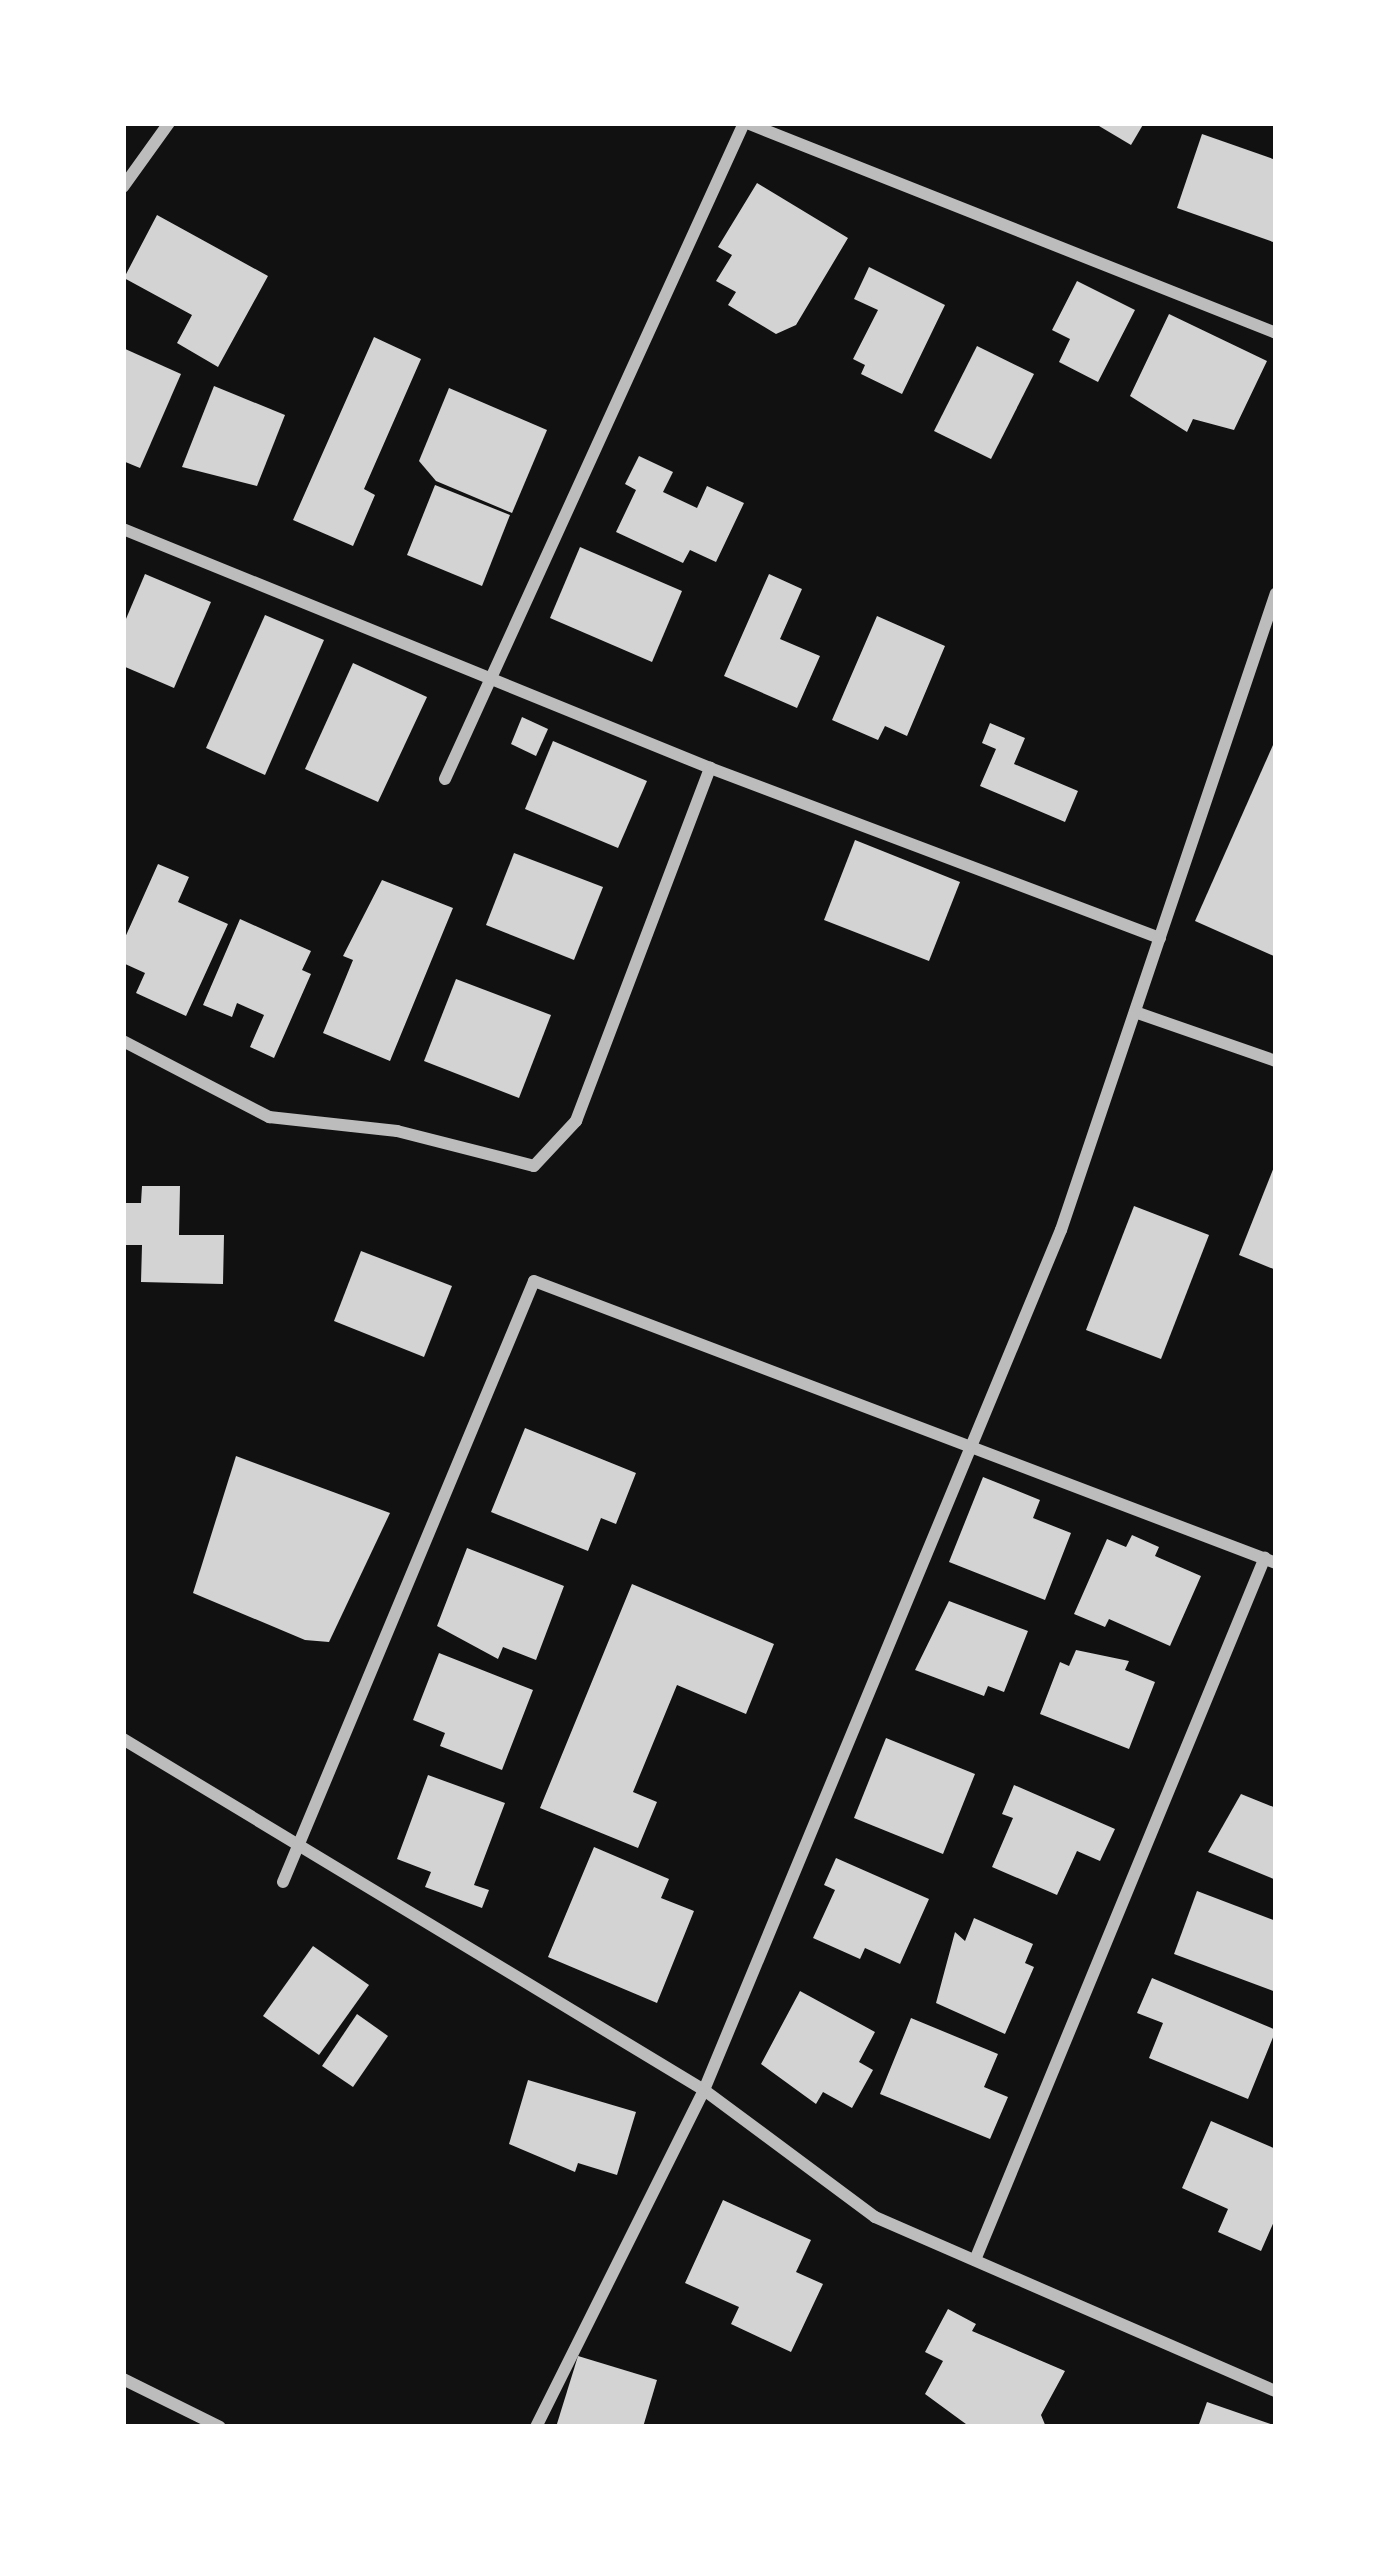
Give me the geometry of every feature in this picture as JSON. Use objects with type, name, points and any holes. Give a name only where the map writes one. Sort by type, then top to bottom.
[{"type":"street","points":[[123,188],[169,123]]},
{"type":"street","points":[[445,779],[486,679],[745,123],[1276,333]]},
{"type":"street","points":[[123,529],[710,768],[1160,938]]},
{"type":"street","points":[[536,2427],[704,2090],[971,1454],[1061,1230],[1276,593]]},
{"type":"street","points":[[123,1041],[269,1118],[397,1131],[534,1166],[576,1121],[710,768]]},
{"type":"street","points":[[1135,1012],[1276,1061]]},
{"type":"street","points":[[283,1882],[534,1281],[971,1454],[1270,1560],[975,2260]]},
{"type":"street","points":[[123,1739],[704,2090],[875,2217],[1276,2391]]},
{"type":"street","points":[[123,2378],[220,2427]]},
{"type":"building","points":[[1094,123],[1144,123],[1131,145]]},
{"type":"building","points":[[1202,134],[1276,160],[1276,243],[1177,208]]},
{"type":"building","points":[[757,183],[848,238],[796,325],[776,334],[728,305],[736,292],[716,281],[732,255],[718,247]]},
{"type":"building","points":[[157,215],[268,276],[218,367],[177,343],[192,315],[124,278]]},
{"type":"building","points":[[869,267],[945,305],[902,394],[861,374],[865,365],[853,359],[878,310],[854,299]]},
{"type":"building","points":[[1077,281],[1135,310],[1098,382],[1059,362],[1070,339],[1052,330]]},
{"type":"building","points":[[1169,314],[1267,361],[1234,430],[1193,419],[1187,432],[1130,396]]},
{"type":"building","points":[[374,337],[421,359],[364,489],[375,495],[353,546],[293,520]]},
{"type":"building","points":[[977,346],[1034,374],[991,459],[934,431]]},
{"type":"building","points":[[123,348],[181,374],[140,468],[123,461]]},
{"type":"building","points":[[214,386],[285,415],[257,486],[182,467]]},
{"type":"building","points":[[449,388],[547,430],[512,513],[436,481],[419,461]]},
{"type":"building","points":[[639,456],[673,472],[663,492],[697,508],[707,486],[744,503],[716,562],[690,550],[683,563],[616,532],[636,490],[625,484]]},
{"type":"building","points":[[435,485],[510,515],[482,586],[407,555]]},
{"type":"building","points":[[580,547],[682,591],[652,662],[550,618]]},
{"type":"building","points":[[145,574],[211,602],[174,688],[123,666],[123,626]]},
{"type":"building","points":[[769,574],[802,589],[780,639],[820,656],[797,708],[724,676]]},
{"type":"building","points":[[265,615],[324,640],[265,775],[206,748]]},
{"type":"building","points":[[877,616],[945,646],[907,736],[885,726],[878,740],[832,720]]},
{"type":"building","points":[[353,663],[427,697],[378,802],[305,769]]},
{"type":"building","points":[[522,717],[548,729],[536,756],[511,744]]},
{"type":"building","points":[[990,723],[1025,738],[1014,764],[1078,791],[1065,822],[980,786],[996,749],[982,743]]},
{"type":"building","points":[[553,741],[647,781],[618,848],[525,809]]},
{"type":"building","points":[[1276,746],[1276,957],[1195,921]]},
{"type":"building","points":[[855,840],[960,882],[929,961],[824,920]]},
{"type":"building","points":[[514,853],[603,887],[574,960],[486,925]]},
{"type":"building","points":[[158,864],[189,877],[178,902],[228,924],[186,1016],[136,993],[145,973],[123,963],[123,942]]},
{"type":"building","points":[[382,880],[453,908],[390,1061],[323,1033],[353,960],[343,956]]},
{"type":"building","points":[[240,919],[311,951],[302,970],[311,974],[274,1058],[250,1047],[264,1015],[237,1003],[232,1017],[203,1005]]},
{"type":"building","points":[[456,979],[551,1015],[519,1098],[424,1061]]},
{"type":"building","points":[[1276,1162],[1276,1270],[1239,1255]]},
{"type":"building","points":[[142,1186],[180,1186],[179,1235],[224,1235],[223,1284],[141,1282],[142,1245],[123,1245],[123,1203],[141,1203]]},
{"type":"building","points":[[1134,1206],[1209,1235],[1161,1359],[1086,1330]]},
{"type":"building","points":[[361,1251],[452,1286],[424,1357],[334,1321]]},
{"type":"building","points":[[525,1428],[636,1473],[616,1524],[601,1518],[588,1551],[491,1512]]},
{"type":"building","points":[[236,1456],[390,1513],[329,1642],[305,1640],[193,1593]]},
{"type":"building","points":[[983,1477],[1040,1500],[1033,1518],[1071,1533],[1045,1600],[949,1562]]},
{"type":"building","points":[[1132,1535],[1159,1547],[1155,1556],[1201,1576],[1170,1646],[1109,1619],[1105,1627],[1074,1614],[1107,1539],[1126,1547]]},
{"type":"building","points":[[467,1548],[564,1586],[536,1660],[503,1647],[498,1659],[437,1626]]},
{"type":"building","points":[[632,1584],[774,1644],[746,1714],[677,1685],[633,1792],[657,1802],[638,1848],[540,1808]]},
{"type":"building","points":[[949,1601],[1028,1631],[1004,1692],[988,1686],[984,1696],[915,1670]]},
{"type":"building","points":[[1076,1650],[1129,1661],[1125,1670],[1155,1682],[1129,1749],[1040,1714],[1060,1662],[1069,1666]]},
{"type":"building","points":[[439,1653],[533,1690],[502,1770],[440,1746],[445,1733],[413,1720]]},
{"type":"building","points":[[886,1738],[975,1774],[943,1854],[854,1818]]},
{"type":"building","points":[[428,1775],[505,1803],[474,1885],[489,1890],[482,1908],[425,1887],[431,1872],[397,1859]]},
{"type":"building","points":[[1014,1785],[1115,1829],[1100,1861],[1077,1851],[1057,1895],[992,1867],[1013,1818],[1002,1814]]},
{"type":"building","points":[[1241,1794],[1276,1808],[1276,1880],[1208,1852]]},
{"type":"building","points":[[594,1847],[669,1879],[661,1898],[694,1911],[657,2003],[548,1957]]},
{"type":"building","points":[[836,1858],[929,1899],[900,1964],[865,1948],[860,1959],[813,1938],[835,1890],[824,1885]]},
{"type":"building","points":[[1197,1891],[1276,1921],[1276,1992],[1174,1954]]},
{"type":"building","points":[[974,1918],[1033,1944],[1025,1963],[1034,1967],[1005,2034],[936,2003],[955,1932],[965,1941]]},
{"type":"building","points":[[313,1946],[369,1985],[319,2055],[263,2016]]},
{"type":"building","points":[[1152,1978],[1276,2030],[1248,2099],[1149,2058],[1163,2023],[1137,2013]]},
{"type":"building","points":[[800,1991],[875,2032],[859,2062],[873,2070],[852,2108],[823,2092],[816,2104],[761,2064]]},
{"type":"building","points":[[357,2014],[388,2036],[353,2087],[322,2066]]},
{"type":"building","points":[[911,2018],[998,2054],[984,2087],[1008,2097],[990,2139],[880,2094]]},
{"type":"building","points":[[528,2080],[636,2112],[617,2175],[578,2163],[575,2172],[509,2144]]},
{"type":"building","points":[[1211,2121],[1276,2149],[1276,2217],[1261,2251],[1218,2232],[1228,2209],[1182,2188]]},
{"type":"building","points":[[723,2200],[811,2240],[796,2272],[823,2284],[791,2352],[731,2324],[739,2307],[685,2283]]},
{"type":"building","points":[[948,2309],[976,2324],[972,2331],[1065,2371],[1041,2415],[1046,2427],[970,2427],[925,2394],[943,2361],[925,2352]]},
{"type":"building","points":[[578,2356],[657,2380],[643,2427],[556,2427]]},
{"type":"building","points":[[1207,2402],[1276,2426],[1276,2427],[1198,2427]]}]
